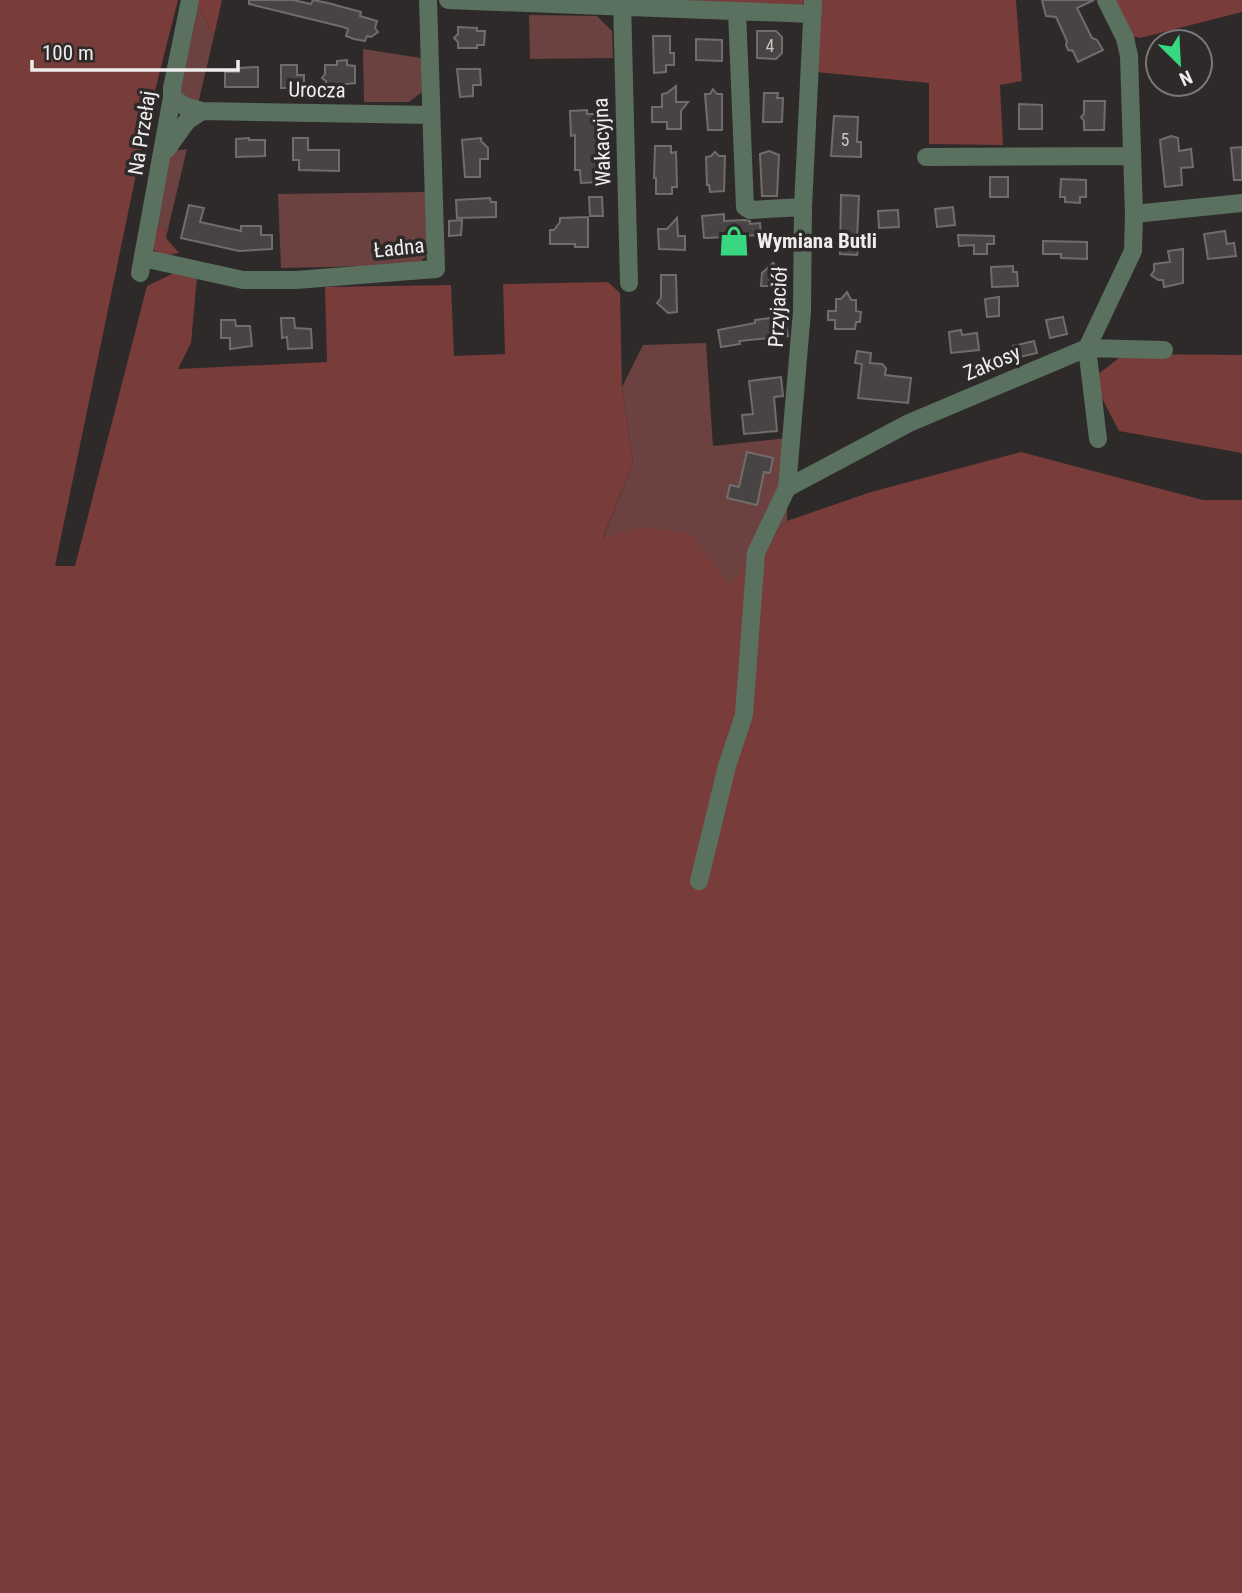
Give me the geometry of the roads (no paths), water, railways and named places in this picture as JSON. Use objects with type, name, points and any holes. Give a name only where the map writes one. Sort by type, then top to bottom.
[{"type":"street","name":"Na Przełaj","points":[[141,265],[190,0]]},
{"type":"street","name":"Ładna","points":[[141,265],[243,280],[296,280],[436,269],[428,0]]},
{"type":"street","points":[[448,0],[621,4],[737,12],[813,7]]},
{"type":"street","points":[[1098,439],[1087,348],[1133,251],[1134,214],[1129,56],[1125,38],[1106,0]]},
{"type":"street","name":"Wakacyjna","points":[[621,4],[629,284]]},
{"type":"street","name":"Przyjaciół","points":[[699,881],[727,766],[744,715],[757,553],[787,488],[802,311],[803,206],[813,7]]},
{"type":"street","points":[[737,12],[745,207],[750,210],[803,206]]},
{"type":"street","name":"Urocza","points":[[172,97],[184,106],[202,111],[432,115]]},
{"type":"street","points":[[161,160],[176,134],[187,121],[202,111]]},
{"type":"street","points":[[926,157],[1132,156]]},
{"type":"street","points":[[1134,214],[1242,203]]},
{"type":"street","points":[[1087,348],[1164,350]]},
{"type":"street","name":"Zakosy","points":[[787,488],[909,423],[1087,348]]},
{"type":"place","name":"Wymiana Butli","points":[[734,241]]}]
